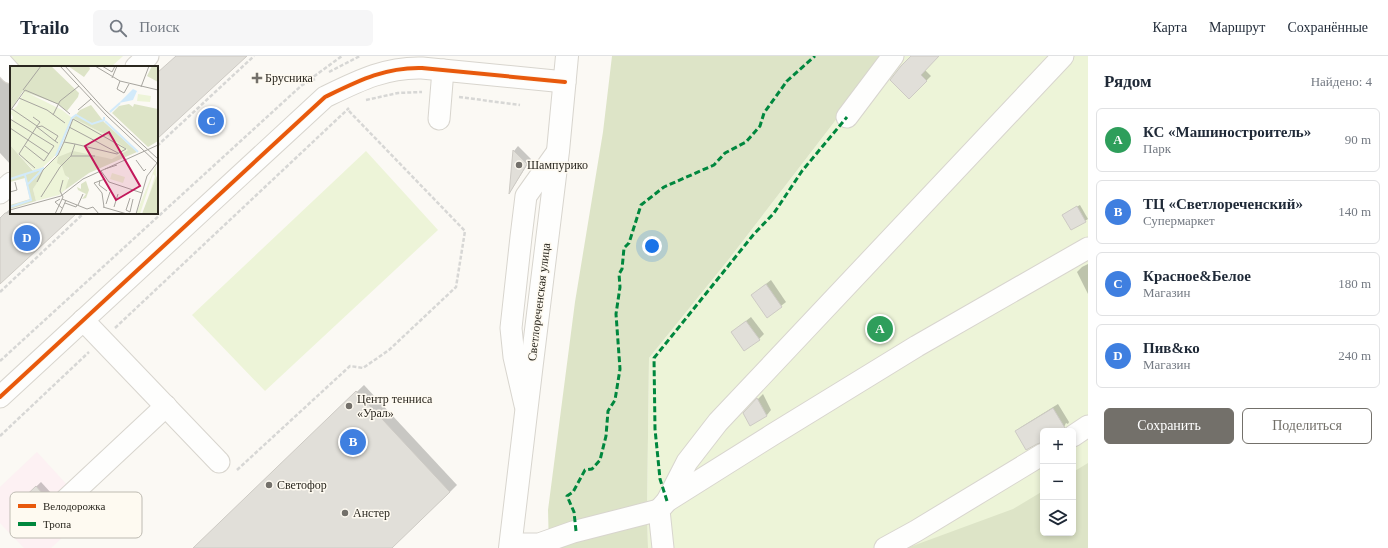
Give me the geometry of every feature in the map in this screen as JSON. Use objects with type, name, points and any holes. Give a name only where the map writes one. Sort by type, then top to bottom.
[{"type":"main road","name":"Светлореченская улица","points":[[510,546],[558,150],[567,56]]},
{"type":"street","points":[[137,66],[148,56]]},
{"type":"street","points":[[847,118],[893,56]]},
{"type":"street","points":[[663,548],[663,506],[687,462],[718,422],[1063,56]]},
{"type":"street","points":[[0,61],[10,72]]},
{"type":"street","points":[[0,397],[326,97],[405,62],[443,70],[565,82]]},
{"type":"street","points":[[438,119],[443,70]]},
{"type":"street","points":[[0,193],[10,183]]},
{"type":"street","points":[[510,546],[539,544],[573,532],[663,506],[772,435],[917,346],[1088,248]]},
{"type":"street","points":[[83,320],[225,468]]},
{"type":"street","points":[[74,492],[166,406]]},
{"type":"street","points":[[1076,434],[1088,426]]},
{"type":"street","points":[[885,548],[916,531],[1040,456]]},
{"type":"path","points":[[158,145],[254,56]]},
{"type":"path","points":[[0,362],[302,85],[342,56]]},
{"type":"path","points":[[328,72],[360,56]]},
{"type":"path","points":[[302,85],[322,76]]},
{"type":"path","points":[[365,100],[398,93],[421,91],[520,105]]},
{"type":"path","points":[[0,436],[347,109],[353,106]]},
{"type":"path","points":[[225,468],[350,366],[363,368],[389,350],[456,287],[465,231],[347,109]]},
{"type":"path","points":[[0,292],[83,214]]},
{"type":"shaded area","points":[[37,452],[74,492],[10,492],[10,533],[0,523],[0,487]]},
{"type":"shaded area","points":[[14,538],[62,538],[51,548],[24,548]]},
{"type":"green space","points":[[9,56],[123,56],[112,66],[18,66]]},
{"type":"green space","points":[[612,56],[885,56],[729,259],[649,358],[648,548],[549,548],[548,510],[575,302],[603,132]]},
{"type":"green space","points":[[885,56],[1088,56],[1088,529],[1076,536],[1076,428],[1040,428],[1040,536],[1076,536],[1055,548],[648,548],[649,358],[729,259]]},
{"type":"green space","points":[[366,151],[438,230],[265,391],[192,315]]},
{"type":"green space","points":[[1088,463],[1088,548],[907,548],[1013,509],[1040,493],[1040,536],[1076,536],[1076,470]]},
{"type":"building","points":[[176,56],[247,56],[158,138],[158,72]]},
{"type":"building","points":[[911,56],[939,56],[921,75],[927,81],[909,99],[890,80]]},
{"type":"building","points":[[513,150],[527,164],[509,194]]},
{"type":"building","points":[[1077,206],[1086,222],[1071,230],[1062,215]]},
{"type":"building","points":[[5,213],[76,214],[0,284],[0,218]]},
{"type":"building","points":[[766,284],[782,307],[767,318],[751,295]]},
{"type":"building","points":[[746,321],[760,340],[744,351],[731,332]]},
{"type":"building","points":[[356,391],[450,492],[392,548],[193,548]]},
{"type":"building","points":[[757,398],[767,416],[750,426],[743,413]]},
{"type":"building","points":[[1053,408],[1065,428],[1040,428],[1040,443],[1026,450],[1015,431]]},
{"type":"building","points":[[36,486],[41,492],[30,492]]},
{"type":"marked path","points":[[576,531],[574,512],[567,496],[573,492],[585,470],[592,469],[600,460],[606,436],[608,411],[615,400],[620,369],[616,314],[620,287],[619,274],[622,269],[624,248],[629,243],[641,205],[664,187],[714,165],[725,153],[746,142],[760,126],[764,113],[787,81],[815,56]]},
{"type":"marked path","points":[[667,501],[660,479],[655,429],[654,358],[754,234],[774,213],[802,171],[847,117]]},
{"type":"cycle path","points":[[0,397],[325,97],[372,76],[409,68],[565,82]]},
{"type":"place","name":"Брусника","points":[[257,78]]},
{"type":"place","name":"Красное&Белое","points":[[211,121]]},
{"type":"place","name":"Шампурико","points":[[519,165]]},
{"type":"place","name":"Пив&ко","points":[[27,238]]},
{"type":"place","name":"КС «Машиностроитель»","points":[[880,329]]},
{"type":"place","name":"Центр тенниса «Урал»","points":[[349,406]]},
{"type":"place","name":"ТЦ «Светлореченский»","points":[[353,442]]},
{"type":"place","name":"Светофор","points":[[269,485]]},
{"type":"place","name":"Анстер","points":[[345,513]]}]
